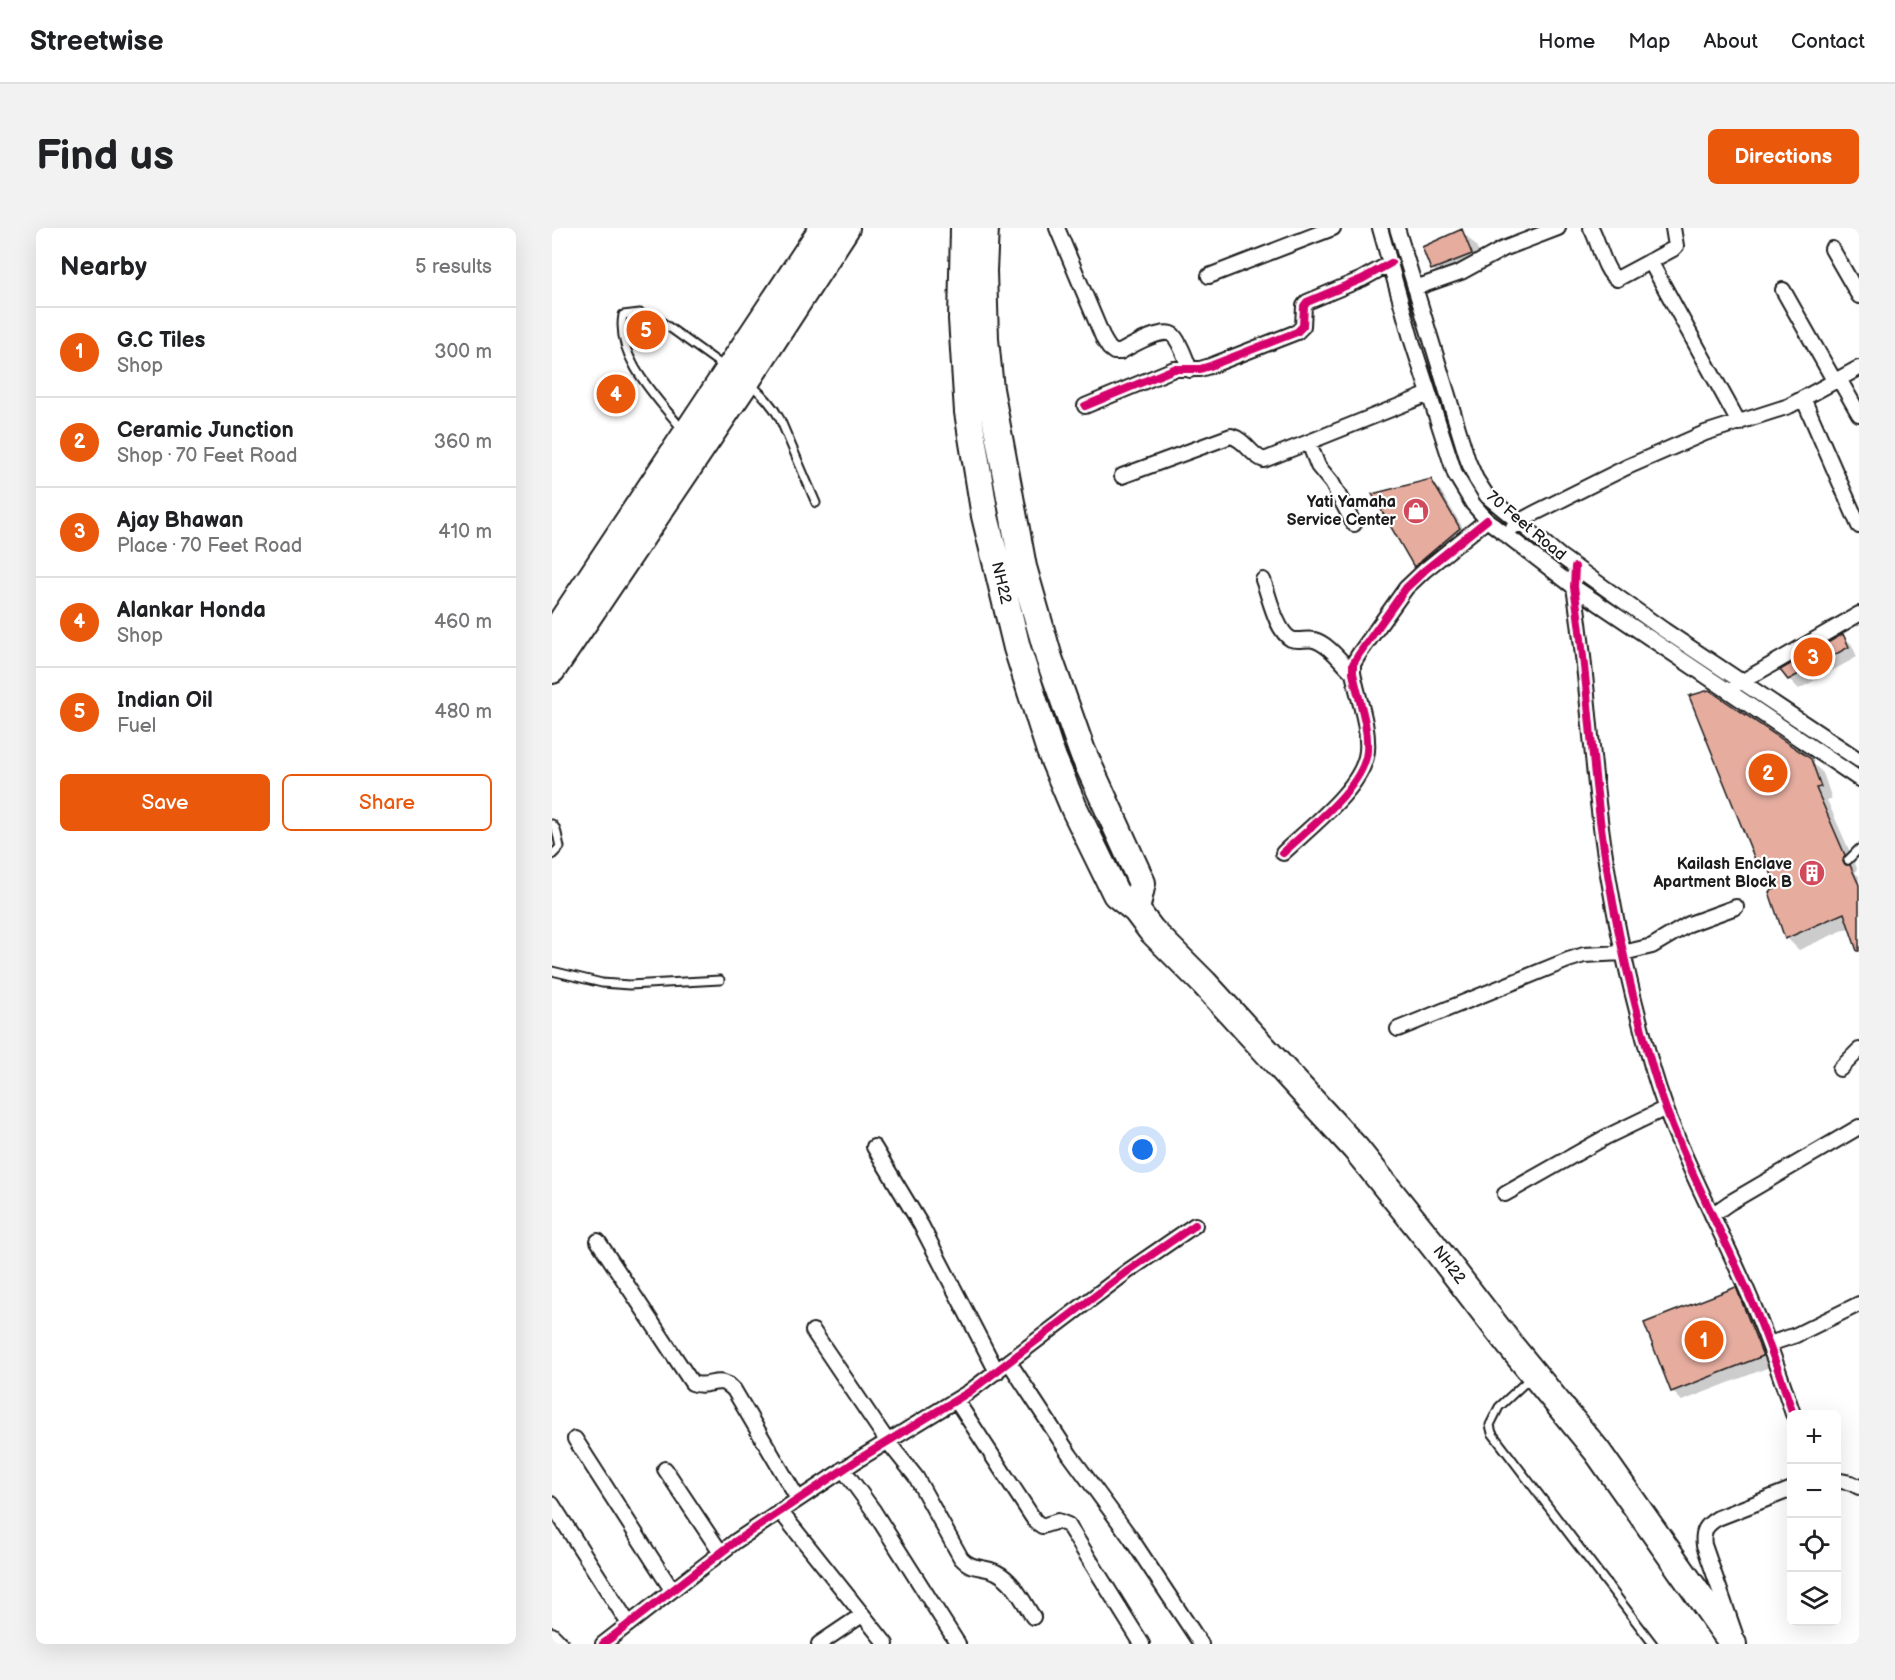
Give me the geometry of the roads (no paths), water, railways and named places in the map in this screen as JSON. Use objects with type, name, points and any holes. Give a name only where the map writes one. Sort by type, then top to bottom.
[{"type":"highway","points":[[552,670],[738,376],[823,228]]},
{"type":"highway","points":[[552,636],[686,434],[738,376],[846,228]]},
{"type":"highway","name":"NH22","points":[[964,228],[962,319],[968,412],[985,516],[1017,648],[1050,750],[1074,808],[1116,894],[1136,910],[1151,930],[1204,983],[1356,1149],[1597,1451],[1732,1644]]},
{"type":"highway","name":"NH22","points":[[985,228],[983,271],[985,339],[990,389],[1023,567],[1049,658],[1082,751],[1142,883],[1136,910]]},
{"type":"street","points":[[1057,228],[1109,348],[1114,352],[1120,352],[1162,332],[1170,333],[1175,338],[1190,370]]},
{"type":"street","points":[[1209,276],[1333,228]]},
{"type":"street","name":"70 Feet Road","points":[[1380,228],[1411,338],[1455,474],[1473,504],[1487,520],[1574,587],[1859,779]]},
{"type":"street","name":"70 Feet Road","points":[[1397,228],[1471,470],[1486,496],[1575,567],[1859,760]]},
{"type":"street","points":[[1416,288],[1461,272],[1503,249],[1558,228]]},
{"type":"street","points":[[1591,228],[1612,276],[1617,279],[1673,249],[1676,246],[1673,228]]},
{"type":"street","points":[[1832,249],[1859,296]]},
{"type":"street","points":[[1650,261],[1739,423]]},
{"type":"street","points":[[1084,406],[1174,369],[1190,370],[1210,366],[1297,332],[1304,326],[1304,306],[1307,302],[1362,279],[1391,263]]},
{"type":"street","points":[[1783,290],[1859,414]]},
{"type":"street","points":[[1411,338],[1429,333]]},
{"type":"street","points":[[1507,534],[1518,522],[1627,467],[1706,434],[1767,414],[1859,368]]},
{"type":"street","points":[[1122,476],[1231,436],[1239,438],[1257,458],[1264,460],[1429,394]]},
{"type":"street","points":[[1803,398],[1859,526]]},
{"type":"street","points":[[1309,443],[1318,466],[1332,483],[1354,524]]},
{"type":"street","points":[[1283,853],[1347,791],[1357,780],[1363,768],[1367,752],[1366,740],[1353,674],[1353,664],[1359,654],[1406,588],[1487,520]]},
{"type":"street","points":[[1575,567],[1574,587],[1593,740],[1597,794],[1613,908],[1653,1070],[1691,1172],[1749,1294],[1792,1410]]},
{"type":"street","points":[[1263,580],[1283,631],[1290,638],[1313,639],[1321,643],[1353,674]]},
{"type":"street","points":[[1727,690],[1859,614]]},
{"type":"street","points":[[1398,1029],[1568,960],[1584,955],[1623,953],[1652,946],[1689,924],[1736,907]]},
{"type":"street","points":[[1840,1069],[1859,1050]]},
{"type":"street","points":[[1505,1194],[1606,1137],[1666,1108]]},
{"type":"street","points":[[1712,1215],[1735,1199],[1859,1127]]},
{"type":"street","points":[[874,1147],[921,1225],[997,1372]]},
{"type":"street","points":[[603,1644],[721,1553],[780,1511],[997,1372],[1128,1271],[1195,1225]]},
{"type":"street","points":[[598,1241],[692,1383],[698,1386],[721,1382],[728,1384],[734,1390],[798,1499]]},
{"type":"street","points":[[1769,1344],[1796,1335],[1859,1304]]},
{"type":"street","points":[[813,1331],[888,1442],[916,1477],[961,1558],[968,1565],[995,1572],[1004,1578],[1014,1588],[1033,1617]]},
{"type":"street","points":[[1010,1362],[1065,1447],[1124,1529],[1201,1644]]},
{"type":"street","points":[[956,1400],[1035,1521],[1042,1526],[1058,1521],[1068,1526],[1142,1644]]},
{"type":"street","points":[[575,1439],[672,1590]]},
{"type":"street","points":[[665,1469],[721,1553]]},
{"type":"street","points":[[843,1469],[873,1509],[958,1644]]},
{"type":"street","points":[[1841,1481],[1859,1487]]},
{"type":"street","points":[[1738,1644],[1704,1545],[1704,1529],[1718,1518],[1787,1491]]},
{"type":"street","points":[[552,1504],[629,1624]]},
{"type":"street","points":[[780,1511],[886,1644]]},
{"type":"street","points":[[819,1644],[862,1615]]},
{"type":"street","points":[[552,1635],[561,1644]]},
{"type":"lane","points":[[686,434],[653,393],[626,350],[621,328],[623,315],[640,313],[658,320],[763,394],[773,406],[816,504]]},
{"type":"lane","points":[[552,824],[556,829],[560,847],[552,855]]},
{"type":"lane","points":[[1848,860],[1859,849]]},
{"type":"lane","points":[[552,971],[602,983],[620,984],[720,980]]},
{"type":"lane","points":[[1534,1374],[1499,1407],[1490,1425],[1492,1433],[1653,1644]]},
{"type":"place","name":"Indian Oil","points":[[646,330]]},
{"type":"place","name":"Alankar Honda","points":[[616,394]]},
{"type":"place","name":"Yati Yamaha Service Center","points":[[1416,511]]},
{"type":"place","name":"Ajay Bhawan","points":[[1813,657]]},
{"type":"place","name":"Ceramic Junction","points":[[1768,773]]},
{"type":"place","name":"Kailash Enclave Apartment Block B","points":[[1812,873]]},
{"type":"place","name":"G.C Tiles","points":[[1704,1340]]}]
